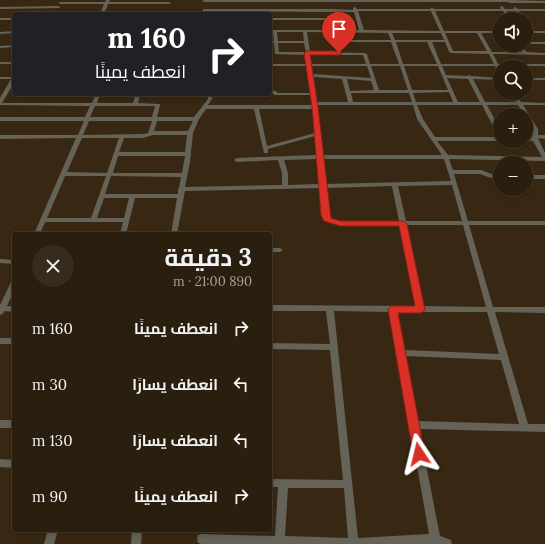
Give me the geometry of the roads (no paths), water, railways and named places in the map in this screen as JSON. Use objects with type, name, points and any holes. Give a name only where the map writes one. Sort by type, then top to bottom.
[{"type":"street","points":[[545,2],[204,1],[204,12],[280,10],[545,10]]},
{"type":"street","points":[[279,1],[280,10]]},
{"type":"street","points":[[354,1],[362,32]]},
{"type":"street","points":[[429,1],[451,52],[545,54]]},
{"type":"street","points":[[496,1],[504,10]]},
{"type":"street","points":[[509,1],[517,10]]},
{"type":"street","points":[[103,12],[108,2]]},
{"type":"street","points":[[0,8],[28,7],[60,3],[169,2],[165,12]]},
{"type":"street","points":[[55,12],[60,3]]},
{"type":"street","points":[[24,12],[28,7]]},
{"type":"street","points":[[317,10],[320,19]]},
{"type":"street","points":[[272,19],[339,19],[336,10]]},
{"type":"street","points":[[0,19],[12,19]]},
{"type":"street","points":[[281,19],[282,31]]},
{"type":"street","points":[[377,91],[364,53],[277,53],[273,42],[272,31],[493,32]]},
{"type":"street","points":[[0,32],[12,32]]},
{"type":"street","points":[[304,32],[315,106],[321,157],[325,215],[327,219],[333,222],[403,224],[545,223]]},
{"type":"street","points":[[335,32],[339,53]]},
{"type":"street","points":[[390,32],[420,119],[446,157],[455,183],[465,224],[524,427]]},
{"type":"street","points":[[478,32],[494,60]]},
{"type":"street","points":[[533,32],[545,32]]},
{"type":"street","points":[[337,41],[446,41]]},
{"type":"street","points":[[273,42],[306,42]]},
{"type":"street","points":[[429,42],[456,103]]},
{"type":"street","points":[[533,43],[545,43]]},
{"type":"street","points":[[0,47],[12,46]]},
{"type":"street","points":[[0,63],[12,63]]},
{"type":"street","points":[[272,65],[368,64],[493,66]]},
{"type":"street","points":[[533,65],[545,65]]},
{"type":"street","points":[[311,75],[373,80]]},
{"type":"street","points":[[444,76],[493,78]]},
{"type":"street","points":[[469,76],[493,121]]},
{"type":"street","points":[[0,78],[12,79]]},
{"type":"street","points":[[344,78],[351,103]]},
{"type":"street","points":[[533,79],[545,79]]},
{"type":"street","points":[[12,82],[2,97],[0,103],[159,105],[151,134]]},
{"type":"street","points":[[7,91],[12,91]]},
{"type":"street","points":[[348,92],[450,91]]},
{"type":"street","points":[[275,107],[272,92],[313,94]]},
{"type":"street","points":[[38,232],[97,96]]},
{"type":"street","points":[[135,104],[137,96]]},
{"type":"street","points":[[174,232],[190,133],[196,119],[205,107],[210,96]]},
{"type":"street","points":[[237,160],[321,157],[545,159],[535,138],[534,129],[518,100]]},
{"type":"street","points":[[205,107],[315,106],[351,103],[545,104]]},
{"type":"street","points":[[256,107],[267,158]]},
{"type":"street","points":[[0,119],[196,119]]},
{"type":"street","points":[[0,137],[144,136],[151,134],[190,133]]},
{"type":"street","points":[[265,148],[318,134]]},
{"type":"street","points":[[94,219],[122,136]]},
{"type":"street","points":[[535,138],[545,137]]},
{"type":"street","points":[[435,139],[493,139]]},
{"type":"street","points":[[116,154],[187,154]]},
{"type":"street","points":[[280,158],[285,174],[285,186]]},
{"type":"street","points":[[451,172],[481,172],[493,177]]},
{"type":"street","points":[[63,174],[184,176]]},
{"type":"street","points":[[533,177],[545,177]]},
{"type":"street","points":[[181,189],[455,183]]},
{"type":"street","points":[[395,184],[420,310]]},
{"type":"street","points":[[101,196],[180,196]]},
{"type":"street","points":[[123,232],[132,196]]},
{"type":"street","points":[[43,220],[126,220]]},
{"type":"street","points":[[272,250],[280,250]]},
{"type":"street","points":[[0,261],[12,262]]},
{"type":"street","points":[[1,310],[12,288]]},
{"type":"street","points":[[272,308],[491,311],[545,310]]},
{"type":"street","points":[[330,308],[354,543]]},
{"type":"street","points":[[1,310],[12,309]]},
{"type":"street","points":[[392,309],[435,542]]},
{"type":"street","points":[[0,341],[12,341]]},
{"type":"street","points":[[272,346],[334,347]]},
{"type":"street","points":[[400,353],[504,357]]},
{"type":"street","points":[[0,424],[12,424]]},
{"type":"street","points":[[414,426],[545,428]]},
{"type":"street","points":[[0,463],[12,464]]},
{"type":"street","points":[[272,484],[348,484]]},
{"type":"street","points":[[280,540],[283,484]]},
{"type":"street","points":[[49,544],[52,532]]},
{"type":"street","points":[[136,544],[137,532]]},
{"type":"street","points":[[202,539],[354,543],[435,542],[447,544]]}]
